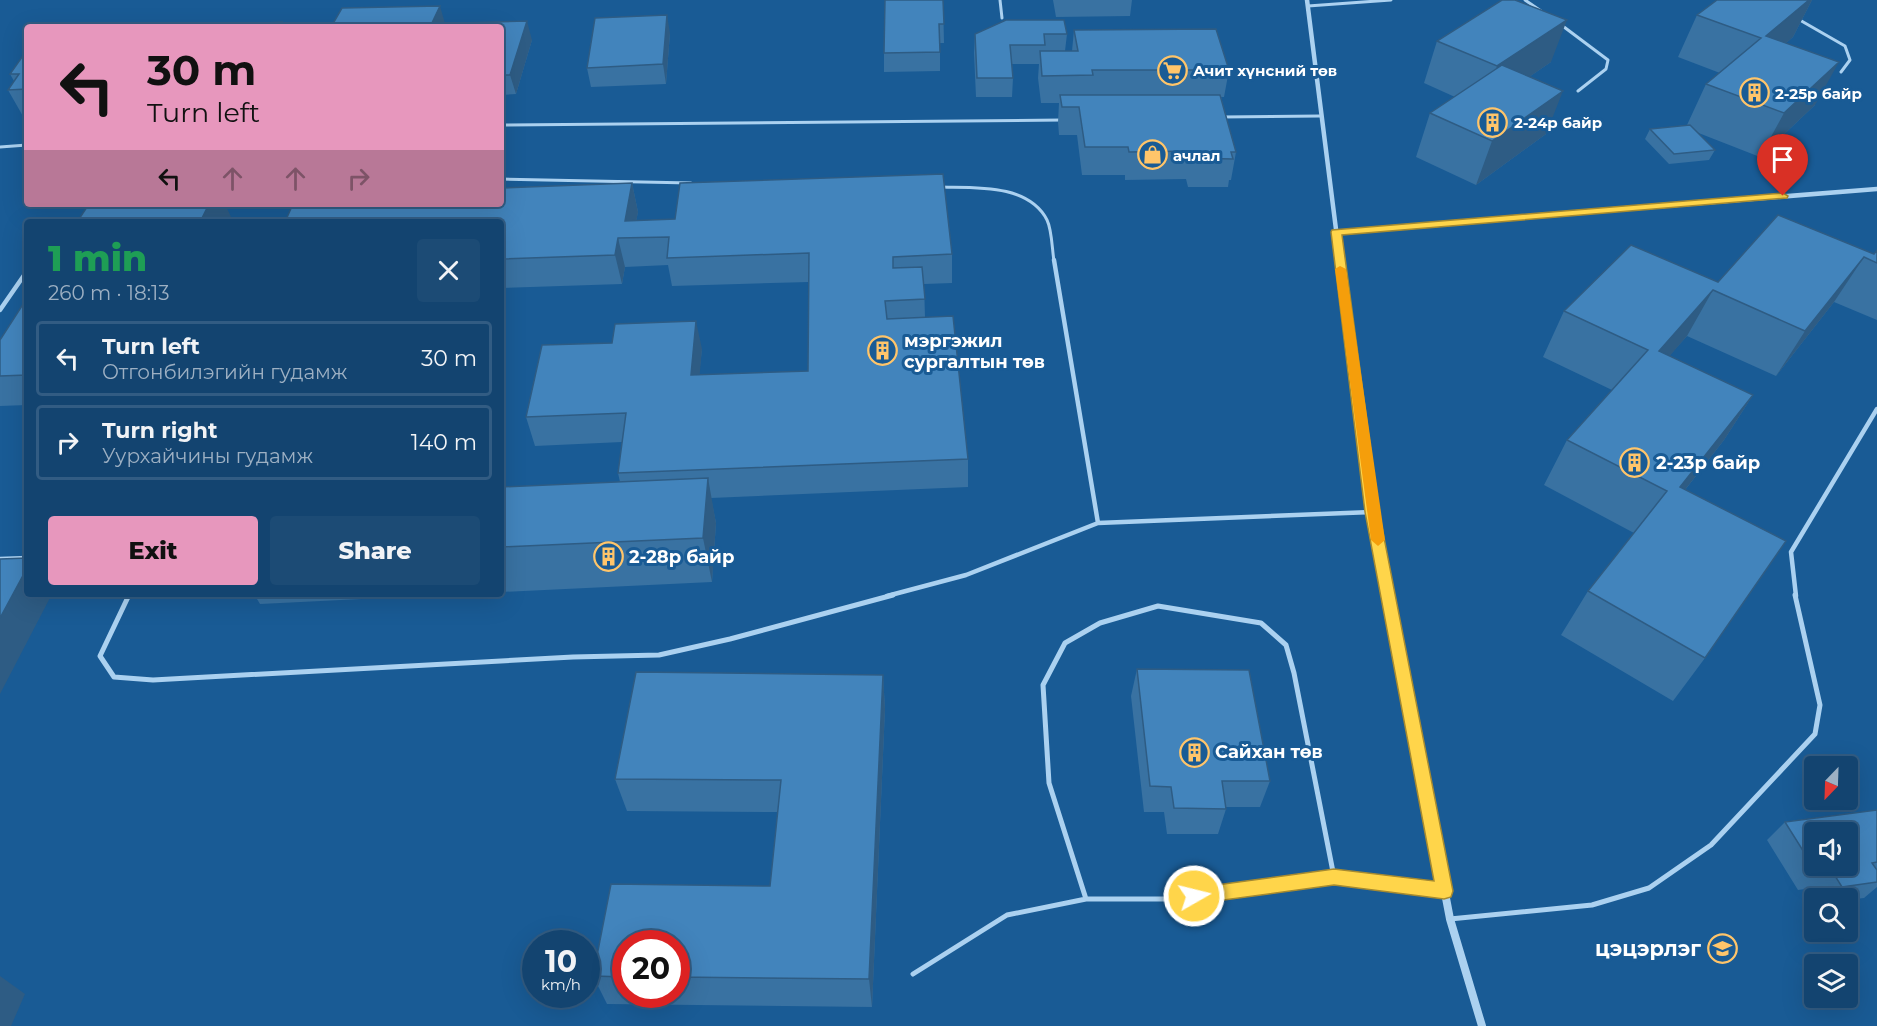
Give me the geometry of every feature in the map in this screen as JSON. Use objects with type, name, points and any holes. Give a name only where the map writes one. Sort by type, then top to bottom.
[{"type":"street","points":[[1308,3],[1320,116],[1372,512],[1444,891],[1450,919],[1482,1026]]},
{"type":"street","points":[[1336,232],[1877,189]]},
{"type":"lane","points":[[1000,0],[1002,18]]},
{"type":"lane","points":[[1308,3],[1391,0]]},
{"type":"lane","points":[[1525,0],[1543,12]]},
{"type":"lane","points":[[1792,16],[1845,46],[1850,60],[1841,72]]},
{"type":"lane","points":[[1552,18],[1608,60],[1606,69],[1578,91]]},
{"type":"lane","points":[[1214,118],[1320,116]]},
{"type":"lane","points":[[504,125],[1072,120]]},
{"type":"lane","points":[[0,147],[24,145]]},
{"type":"lane","points":[[504,179],[701,183]]},
{"type":"lane","points":[[937,187],[994,189],[1029,200],[1047,220],[1098,524]]},
{"type":"lane","points":[[0,310],[24,275]]},
{"type":"lane","points":[[1450,919],[1592,904],[1648,888],[1711,845],[1815,735],[1820,705],[1797,610],[1791,552],[1877,409]]},
{"type":"lane","points":[[128,597],[100,656],[114,677],[153,680],[658,655],[730,639],[966,575],[1098,524],[1372,512]]},
{"type":"lane","points":[[0,559],[24,558]]},
{"type":"lane","points":[[1086,899],[1049,783],[1043,685],[1065,643],[1100,623],[1158,606],[1261,623],[1286,645],[1294,673],[1334,877]]},
{"type":"lane","points":[[913,974],[1007,915],[1086,899],[1171,899],[1334,877],[1444,891]]},
{"type":"building","points":[[885,0],[943,0],[944,24],[939,24],[940,52],[884,53]]},
{"type":"building","points":[[1502,0],[1515,0],[1567,20],[1497,66],[1437,41]]},
{"type":"building","points":[[1717,0],[1809,0],[1766,36],[1839,62],[1784,113],[1706,84],[1761,38],[1697,15]]},
{"type":"building","points":[[440,6],[431,24],[333,24],[342,8]]},
{"type":"building","points":[[667,15],[663,64],[587,68],[595,18]]},
{"type":"building","points":[[1006,20],[1064,20],[1067,34],[1044,34],[1045,45],[1010,45],[1013,78],[977,78],[975,34]]},
{"type":"building","points":[[527,21],[510,75],[504,75],[504,24],[461,23]]},
{"type":"building","points":[[282,22],[281,24],[243,24]]},
{"type":"building","points":[[1216,29],[1229,70],[1092,70],[1093,75],[1042,76],[1040,51],[1078,51],[1074,30]]},
{"type":"building","points":[[24,54],[24,89],[8,90],[19,74],[10,74]]},
{"type":"building","points":[[1502,65],[1563,91],[1492,141],[1430,113]]},
{"type":"building","points":[[1060,95],[1220,95],[1236,152],[1231,152],[1233,159],[1192,158],[1191,151],[1129,152],[1128,147],[1085,147],[1079,107],[1062,107]]},
{"type":"building","points":[[1690,125],[1715,150],[1674,154],[1650,129]]},
{"type":"building","name":"мэргэжил сургалтын төв","points":[[943,174],[952,254],[893,257],[893,268],[922,267],[925,299],[885,301],[887,319],[953,316],[968,459],[618,473],[626,413],[526,417],[542,345],[612,343],[615,324],[696,321],[691,375],[808,371],[809,253],[667,258],[669,237],[618,238],[615,255],[504,259],[504,219],[286,219],[292,207],[504,207],[504,188],[632,183],[625,221],[675,219],[680,183]]},
{"type":"building","points":[[87,207],[208,207],[202,219],[79,219]]},
{"type":"building","points":[[1778,215],[1874,254],[1877,250],[1877,263],[1864,257],[1805,331],[1713,290],[1659,351],[1753,395],[1680,487],[1786,541],[1705,658],[1588,591],[1667,491],[1567,440],[1648,350],[1564,311],[1631,245],[1718,282]]},
{"type":"building","points":[[24,303],[24,375],[0,376],[0,340]]},
{"type":"building","points":[[708,478],[703,538],[504,547],[504,487]]},
{"type":"building","points":[[24,558],[24,574],[0,618],[0,559]]},
{"type":"building","name":"Сайхан төв","points":[[1137,669],[1249,670],[1270,781],[1222,781],[1226,809],[1174,808],[1171,787],[1150,786]]},
{"type":"building","points":[[636,672],[883,675],[869,979],[690,977],[690,930],[612,930],[612,977],[600,976],[600,940],[611,884],[770,886],[781,780],[615,779]]},
{"type":"building","points":[[1877,810],[1877,862],[1872,863],[1877,870],[1877,882],[1842,887],[1835,876],[1858,876],[1858,822],[1804,822],[1804,852],[1785,822]]},
{"type":"slow traffic","points":[[1340,269],[1372,512],[1378,540]]},
{"type":"place","name":"Ачит хүнсний төв","points":[[1172,70]]},
{"type":"place","name":"2-25р байр","points":[[1754,93]]},
{"type":"place","name":"2-24р байр","points":[[1493,122]]},
{"type":"place","name":"ачлал","points":[[1152,155]]},
{"type":"place","name":"мэргэжил сургалтын төв","points":[[883,351]]},
{"type":"place","name":"2-23р байр","points":[[1635,463]]},
{"type":"place","name":"2-28р байр","points":[[608,557]]},
{"type":"place","name":"Сайхан төв","points":[[1194,752]]},
{"type":"place","name":"цэцэрлэг","points":[[1722,948]]},
{"type":"route","points":[[1194,896],[1334,877],[1444,891],[1372,512],[1336,232],[1783,196]]}]
